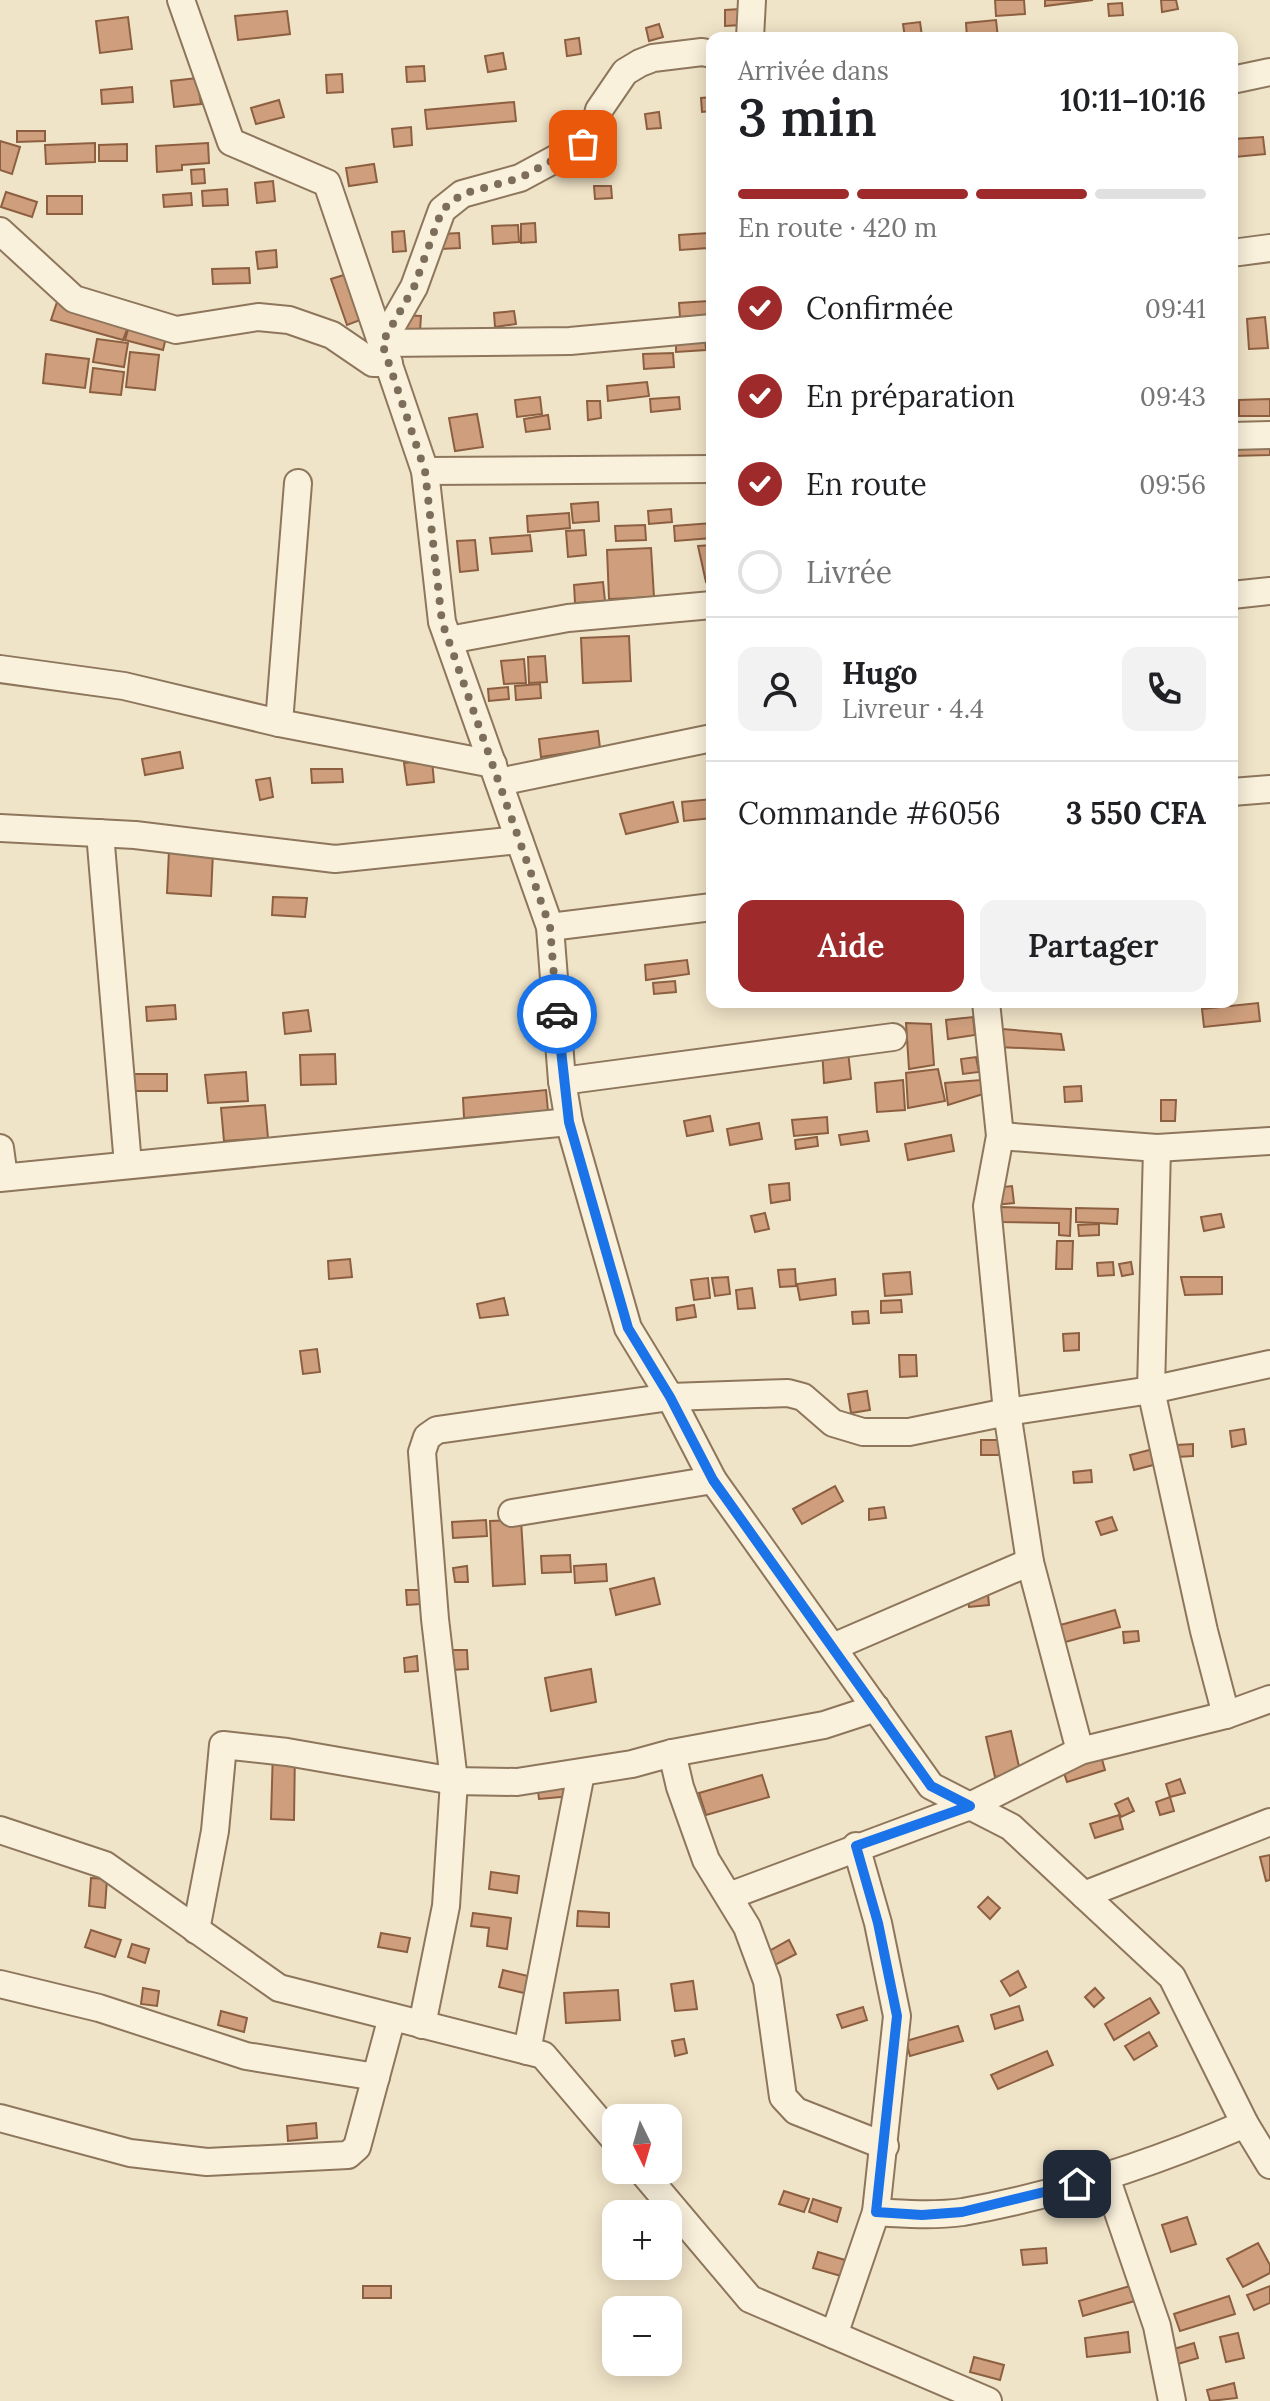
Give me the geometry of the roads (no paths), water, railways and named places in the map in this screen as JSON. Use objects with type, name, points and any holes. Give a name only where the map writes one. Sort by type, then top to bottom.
[{"type":"street","points":[[181,0],[231,142],[327,183],[425,471],[442,622],[550,927],[562,1081],[569,1122],[628,1328],[670,1397],[713,1480],[931,1786],[1011,1827],[1172,1977],[1245,2124],[1270,2165]]},
{"type":"street","points":[[750,32],[752,0]]},
{"type":"street","points":[[0,231],[74,299],[176,330],[258,317],[289,320],[332,335],[373,363],[385,353],[414,287],[442,210],[462,194],[520,178],[583,144],[594,130],[599,110],[625,72],[640,63],[653,58],[706,53]]},
{"type":"street","points":[[1238,79],[1270,72]]},
{"type":"street","points":[[1238,252],[1270,248]]},
{"type":"street","points":[[385,353],[706,329]]},
{"type":"street","points":[[1238,436],[1270,435]]},
{"type":"street","points":[[425,471],[706,469]]},
{"type":"street","points":[[279,723],[298,483]]},
{"type":"street","points":[[1238,594],[1270,591]]},
{"type":"street","points":[[449,640],[568,618],[706,606]]},
{"type":"street","points":[[0,669],[124,686],[496,773],[706,739]]},
{"type":"street","points":[[1238,792],[1270,789]]},
{"type":"street","points":[[0,828],[100,833],[335,859],[519,840]]},
{"type":"street","points":[[100,833],[128,1165]]},
{"type":"street","points":[[550,927],[706,908]]},
{"type":"street","points":[[987,1008],[1000,1136],[987,1206],[1007,1412],[1030,1562],[1080,1751]]},
{"type":"street","points":[[562,1081],[893,1037]]},
{"type":"street","points":[[0,1148],[2,1178],[569,1122]]},
{"type":"street","points":[[1000,1136],[1157,1148],[1270,1141]]},
{"type":"street","points":[[1157,1148],[1151,1390],[1204,1631],[1226,1715]]},
{"type":"street","points":[[422,2025],[446,1906],[454,1781],[422,1452],[427,1437],[437,1430],[670,1397],[788,1393],[803,1397],[833,1423],[863,1432],[909,1432],[1007,1412],[1151,1390],[1270,1364]]},
{"type":"street","points":[[512,1513],[713,1480]]},
{"type":"street","points":[[833,1647],[1030,1562]]},
{"type":"street","points":[[729,1896],[856,1846],[970,1806],[1080,1751],[1226,1715],[1270,1699]]},
{"type":"street","points":[[196,1930],[215,1831],[223,1745],[287,1752],[454,1781],[517,1782],[581,1773],[824,1725],[876,1708]]},
{"type":"street","points":[[672,1753],[680,1787],[706,1860],[747,1927],[767,1981],[783,2097],[796,2111],[885,2146]]},
{"type":"street","points":[[527,2051],[581,1773]]},
{"type":"street","points":[[1084,1895],[1270,1822]]},
{"type":"street","points":[[0,1830],[105,1865],[279,1988],[543,2055],[602,2125]]},
{"type":"street","points":[[834,2335],[876,2212],[897,2016],[878,1923],[856,1846]]},
{"type":"street","points":[[0,1984],[99,2008],[246,2056],[376,2077]]},
{"type":"street","points":[[0,2118],[130,2153],[207,2162],[348,2155],[357,2147],[392,2017]]},
{"type":"street","points":[[876,2212],[922,2215],[962,2212],[1106,2177],[1245,2124]]},
{"type":"street","points":[[1106,2177],[1157,2326],[1172,2401]]},
{"type":"street","points":[[653,2184],[750,2299],[988,2401]]}]
